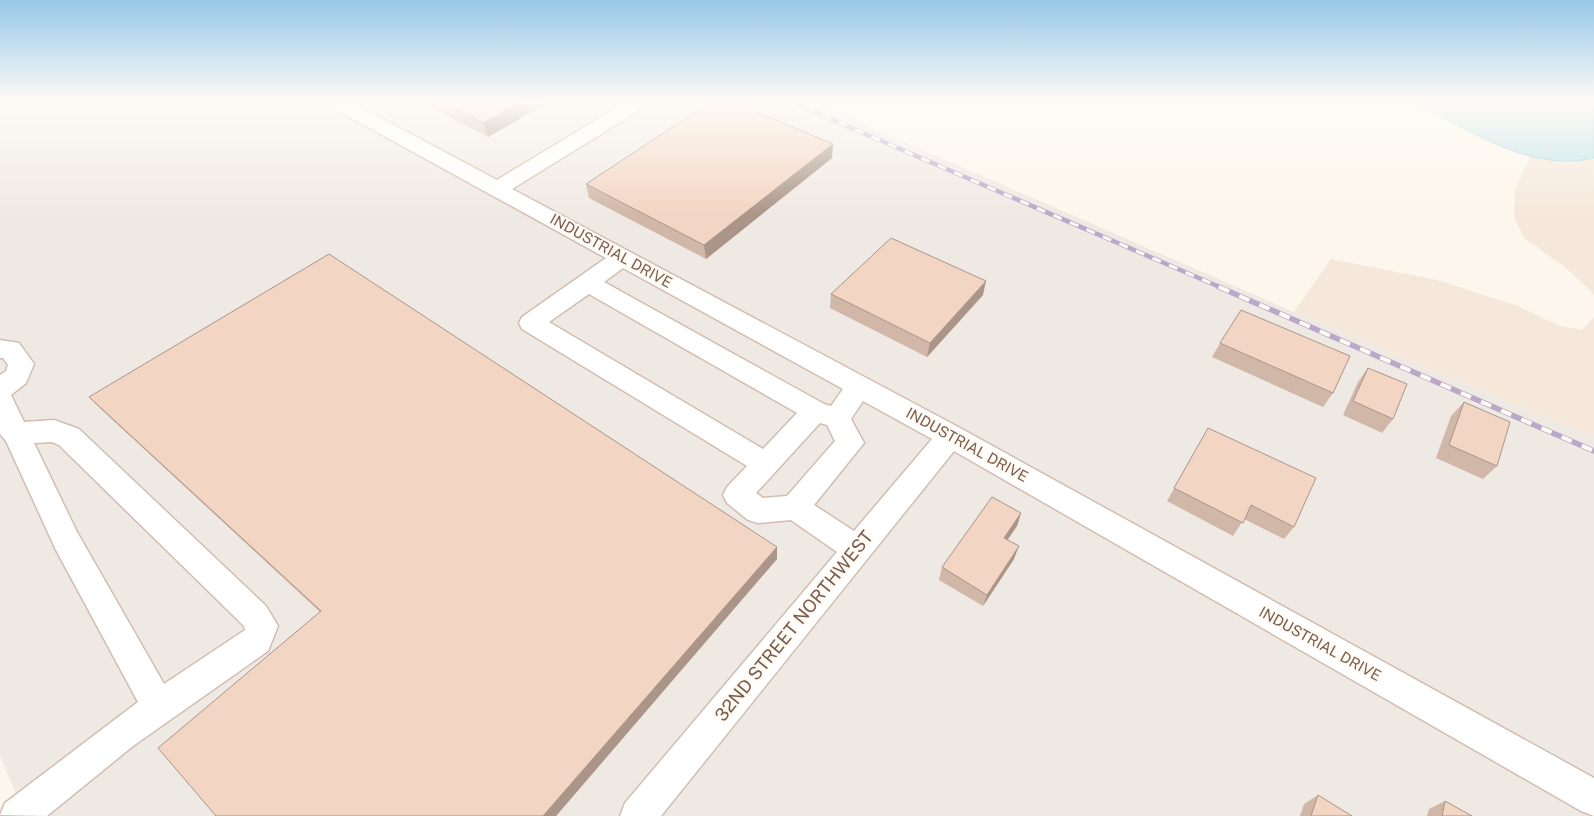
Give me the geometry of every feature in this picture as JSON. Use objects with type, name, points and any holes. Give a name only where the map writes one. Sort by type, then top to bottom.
[{"type":"street","name":"INDUSTRIAL DRIVE","points":[[411,139],[497,189],[950,436],[1594,798]]},
{"type":"street","points":[[497,189],[579,139]]},
{"type":"street","points":[[622,257],[531,323],[766,464]]},
{"type":"street","points":[[588,283],[826,414],[850,443],[794,508]]},
{"type":"street","points":[[727,361],[760,332]]},
{"type":"street","points":[[0,348],[10,349],[21,364],[17,376],[0,389]]},
{"type":"street","points":[[857,549],[794,508],[758,511],[737,495],[766,464],[859,386]]},
{"type":"street","points":[[0,399],[66,541],[159,707]]},
{"type":"street","points":[[14,432],[54,431],[69,437],[255,616],[262,626],[257,640],[243,652],[121,734],[18,816]]},
{"type":"street","name":"32ND STREET NORTHWEST","points":[[638,816],[950,436]]},
{"type":"shaded area","points":[[0,139],[898,139],[1294,312],[1594,437],[1594,816],[25,816],[0,756]]},
{"type":"shaded area","points":[[1537,139],[1594,139],[1594,296],[1566,268],[1524,238],[1514,216],[1515,190]]},
{"type":"shaded area","points":[[1331,259],[1437,280],[1518,306],[1560,326],[1582,330],[1594,317],[1594,437],[1294,312]]},
{"type":"water","points":[[1486,139],[1594,139],[1594,158],[1569,161],[1545,159],[1498,145]]},
{"type":"building","points":[[654,139],[821,139],[833,144],[704,245],[586,184]]},
{"type":"building","points":[[891,238],[986,281],[930,343],[831,294]]},
{"type":"building","points":[[329,254],[777,547],[543,816],[216,816],[158,748],[321,611],[89,397]]},
{"type":"building","points":[[1241,310],[1350,356],[1333,393],[1220,343]]},
{"type":"building","points":[[1368,368],[1407,384],[1393,419],[1353,401]]},
{"type":"building","points":[[1464,402],[1510,422],[1497,466],[1449,445]]},
{"type":"building","points":[[1208,428],[1316,478],[1294,527],[1251,505],[1243,523],[1174,488]]},
{"type":"building","points":[[992,497],[1021,513],[1004,538],[1019,546],[987,595],[942,567]]},
{"type":"building","points":[[1318,795],[1352,816],[1311,816]]},
{"type":"building","points":[[1445,801],[1472,816],[1442,816]]},
{"type":"railway","points":[[877,139],[1222,288]]},
{"type":"railway","points":[[1219,287],[1594,451]]}]
